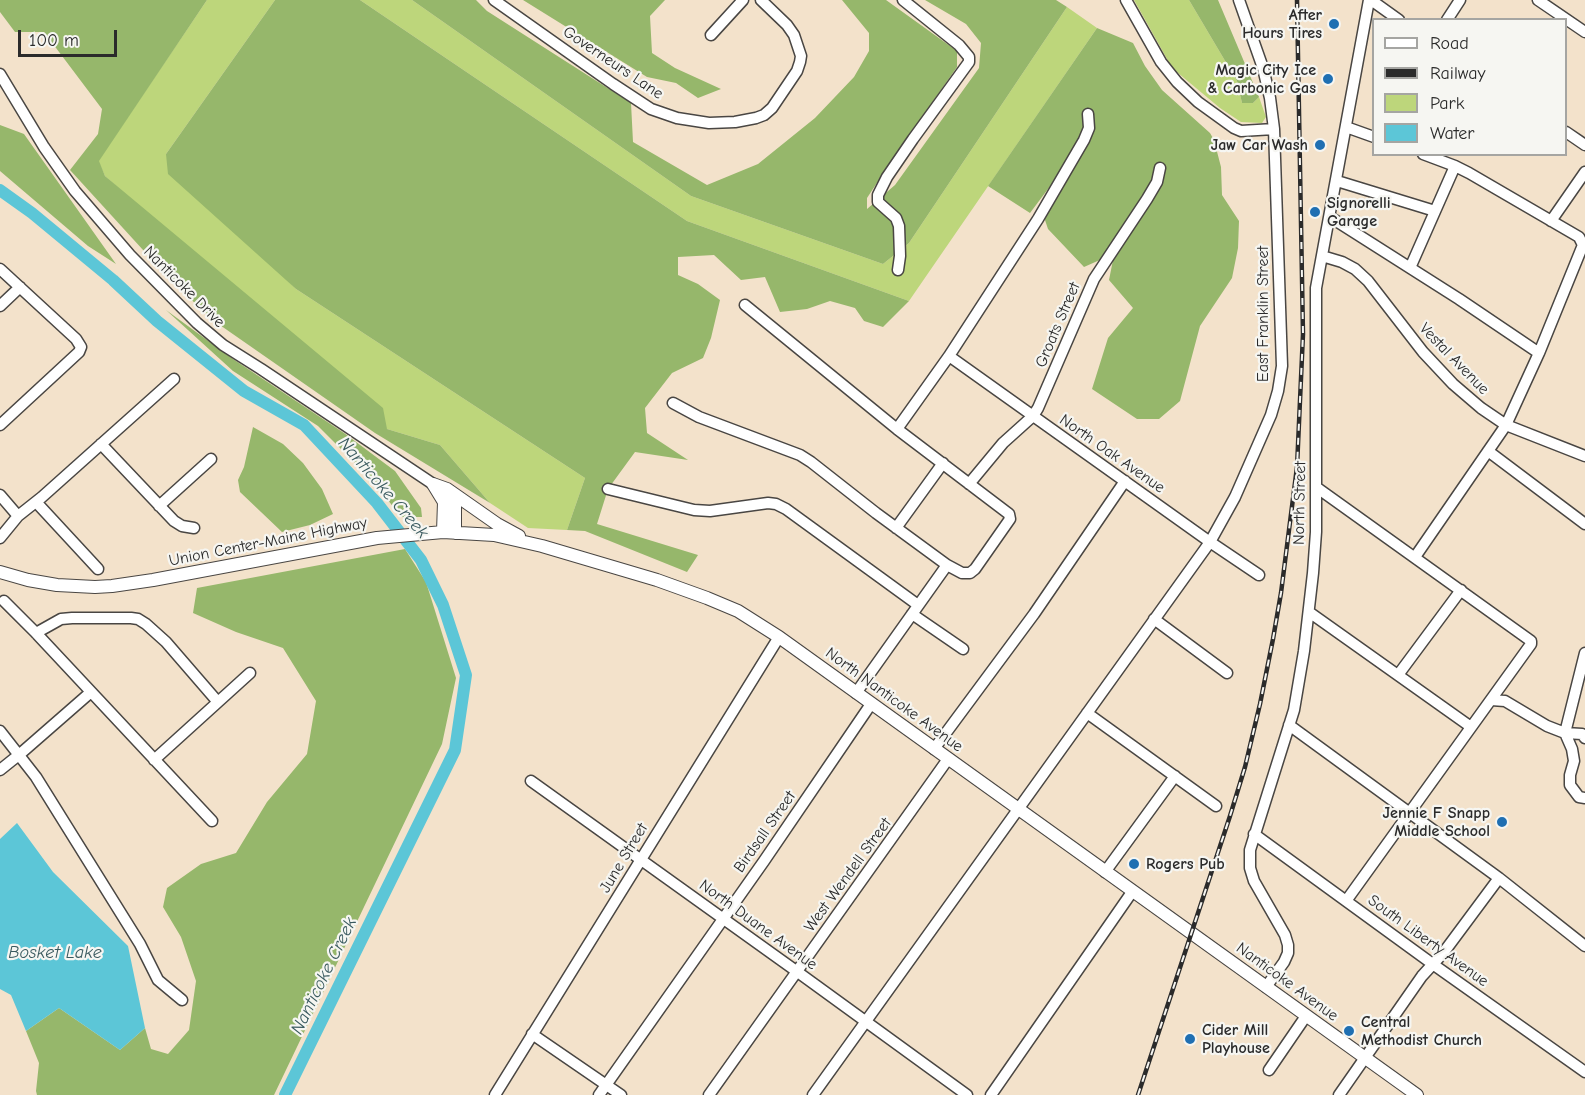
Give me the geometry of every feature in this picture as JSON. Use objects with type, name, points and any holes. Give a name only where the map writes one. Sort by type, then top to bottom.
[{"type":"main road","points":[[433,484],[447,489],[504,528],[542,546]]},
{"type":"main road","points":[[433,484],[444,502],[449,532]]},
{"type":"main road","points":[[447,489],[454,501],[449,532]]},
{"type":"main road","name":"Union Center-Maine Highway","points":[[0,572],[57,585],[95,587],[164,578],[377,538],[430,532],[495,535],[542,546]]},
{"type":"main road","name":"North Nanticoke Avenue","points":[[542,546],[657,580],[707,597],[738,611],[779,637],[1197,937]]},
{"type":"main road","name":"Nanticoke Avenue","points":[[1197,937],[1417,1095]]},
{"type":"street","name":"Governeurs Lane","points":[[494,0],[651,109],[677,118],[709,123],[735,122],[764,115],[772,108],[797,71],[801,56],[794,35],[761,0]]},
{"type":"street","points":[[711,35],[743,0]]},
{"type":"street","points":[[898,270],[899,226],[896,219],[878,202],[878,195],[887,177],[913,139],[969,62],[969,57],[959,45],[903,0]]},
{"type":"street","points":[[1126,0],[1161,62],[1177,82],[1198,102],[1241,131],[1274,129]]},
{"type":"street","name":"East Franklin Street","points":[[813,1095],[1210,542],[1235,497],[1271,415],[1282,366],[1274,129],[1263,68],[1239,0]]},
{"type":"street","points":[[1370,0],[1396,18]]},
{"type":"street","name":"North Street","points":[[1266,987],[1284,962],[1288,953],[1288,945],[1286,935],[1254,881],[1250,868],[1250,850],[1289,725],[1300,680],[1316,532],[1316,298],[1370,0]]},
{"type":"street","points":[[1448,18],[1460,0]]},
{"type":"street","points":[[1538,0],[1564,18]]},
{"type":"street","points":[[1567,20],[1585,32]]},
{"type":"street","name":"Nanticoke Drive","points":[[0,74],[44,147],[75,191],[147,273],[197,323],[223,345],[433,484]]},
{"type":"street","points":[[897,429],[949,356],[1038,219],[1084,140],[1089,128],[1088,114]]},
{"type":"street","points":[[1346,127],[1372,136]]},
{"type":"street","points":[[1567,133],[1585,145]]},
{"type":"street","points":[[1415,557],[1506,425],[1583,245],[1582,240],[1551,221],[1455,166],[1428,156]]},
{"type":"street","points":[[1410,268],[1455,166]]},
{"type":"street","name":"Groats Street","points":[[969,484],[1003,443],[1033,416],[1038,408],[1094,279],[1147,199],[1157,182],[1160,168]]},
{"type":"street","points":[[1551,221],[1585,172]]},
{"type":"street","points":[[1336,181],[1435,211]]},
{"type":"street","points":[[1330,216],[1539,352]]},
{"type":"street","name":"Vestal Avenue","points":[[1322,256],[1355,269],[1368,281],[1423,352],[1453,384],[1481,408],[1506,425],[1585,456]]},
{"type":"street","points":[[0,269],[63,326],[81,347],[79,352],[0,425]]},
{"type":"street","points":[[0,306],[20,288]]},
{"type":"street","points":[[673,402],[699,417],[800,455],[956,571],[970,573],[975,569],[1010,519],[1009,514],[897,429],[744,305]]},
{"type":"street","name":"North Oak Avenue","points":[[949,356],[1259,575]]},
{"type":"street","points":[[0,538],[18,516],[174,379]]},
{"type":"street","points":[[101,444],[174,521],[182,526],[194,528]]},
{"type":"street","points":[[1488,451],[1585,524]]},
{"type":"street","points":[[159,506],[211,459]]},
{"type":"street","points":[[896,528],[943,463]]},
{"type":"street","points":[[934,749],[1034,614],[1125,481]]},
{"type":"street","points":[[1316,488],[1531,641],[1346,901]]},
{"type":"street","points":[[608,489],[694,510],[710,511],[768,503],[776,504],[786,509],[915,609],[963,649]]},
{"type":"street","points":[[0,495],[18,516]]},
{"type":"street","points":[[36,502],[98,569]]},
{"type":"street","points":[[856,693],[947,565]]},
{"type":"street","points":[[1398,675],[1461,590]]},
{"type":"street","points":[[4,601],[212,822]]},
{"type":"street","points":[[1309,612],[1471,727]]},
{"type":"street","points":[[36,633],[61,619],[138,619],[166,642],[217,701]]},
{"type":"street","points":[[1154,619],[1227,673]]},
{"type":"street","name":"June Street","points":[[495,1095],[779,637]]},
{"type":"street","points":[[1585,653],[1565,733],[1574,761],[1570,785],[1579,797],[1585,798]]},
{"type":"street","points":[[154,760],[250,673]]},
{"type":"street","points":[[0,770],[91,692]]},
{"type":"street","points":[[1491,700],[1506,701],[1547,726],[1565,733],[1582,734],[1585,738]]},
{"type":"street","name":"Birdsall Street","points":[[599,1095],[871,704]]},
{"type":"street","points":[[1087,713],[1216,806]]},
{"type":"street","points":[[1289,725],[1499,878],[1585,946]]},
{"type":"street","points":[[0,732],[20,754],[36,777],[140,944],[158,980],[182,1000]]},
{"type":"street","name":"West Wendell Street","points":[[709,1095],[948,759]]},
{"type":"street","points":[[1105,872],[1175,776]]},
{"type":"street","name":"North Duane Avenue","points":[[531,781],[967,1095]]},
{"type":"street","name":"South Liberty Avenue","points":[[1254,834],[1585,1072]]},
{"type":"street","points":[[1339,1095],[1422,976],[1434,965],[1499,878]]},
{"type":"street","points":[[991,1095],[1132,892]]},
{"type":"street","points":[[1269,1070],[1306,1016]]},
{"type":"street","points":[[532,1034],[621,1095]]},
{"type":"green space","points":[[0,0],[207,0],[99,161],[105,176],[383,408],[387,429],[440,445],[490,503],[375,433],[217,323],[175,285],[70,170],[98,134],[102,109],[44,32],[15,32],[0,12]]},
{"type":"green space","points":[[207,0],[275,0],[166,154],[296,289],[585,478],[567,530],[528,528],[490,503],[440,445],[387,429],[105,176],[98,161]]},
{"type":"green space","points":[[275,0],[360,0],[687,221],[909,301],[883,327],[864,321],[855,308],[830,301],[807,309],[780,312],[765,277],[741,280],[714,255],[678,257],[678,275],[698,284],[720,300],[711,338],[703,358],[672,373],[645,408],[647,433],[688,460],[635,452],[608,489],[597,524],[698,555],[687,572],[585,531],[567,530],[585,478],[296,289],[168,174],[166,154]]},
{"type":"green space","points":[[360,0],[412,0],[691,196],[883,264],[909,243],[1067,7],[1097,28],[909,301],[687,221]]},
{"type":"green space","points":[[412,0],[476,0],[487,11],[631,103],[633,142],[707,185],[758,164],[815,118],[854,77],[869,51],[869,33],[842,0],[886,0],[957,51],[957,67],[867,198],[867,209],[895,185],[979,68],[981,43],[966,24],[925,0],[1056,0],[1067,7],[909,243],[883,264],[691,196]]},
{"type":"green space","points":[[523,0],[665,0],[650,16],[652,53],[675,68],[721,89],[698,98],[676,83],[647,77]]},
{"type":"green space","points":[[1134,0],[1189,0],[1237,81],[1242,103],[1253,103],[1259,97],[1266,117],[1262,123],[1241,122],[1220,108],[1172,68]]},
{"type":"green space","points":[[1189,0],[1218,0],[1259,97],[1253,103],[1242,103],[1237,81]]},
{"type":"green space","points":[[1097,28],[1133,43],[1145,66],[1162,90],[1210,133],[1221,167],[1222,195],[1239,221],[1238,248],[1232,278],[1200,326],[1180,401],[1159,419],[1137,419],[1092,389],[1108,338],[1133,308],[1109,280],[1113,260],[1140,200],[1102,259],[1084,267],[1048,229],[1044,217],[1083,151],[1073,149],[1054,181],[1030,213],[988,186]]},
{"type":"green space","points":[[0,125],[24,134],[116,264],[88,246],[0,171]]},
{"type":"green space","points":[[166,310],[395,471],[421,508],[422,517],[401,517],[374,482],[318,426],[233,371]]},
{"type":"green space","points":[[253,427],[283,444],[303,463],[322,489],[333,514],[310,525],[282,532],[240,492],[238,480],[244,467]]},
{"type":"green space","points":[[405,549],[426,582],[456,678],[442,744],[274,1095],[37,1095],[39,1063],[26,1031],[59,1008],[120,1050],[145,1028],[151,1049],[168,1054],[189,1030],[196,981],[181,937],[163,907],[167,888],[201,864],[236,853],[267,802],[307,754],[316,701],[283,648],[236,632],[193,613],[197,588]]},
{"type":"water","name":"Bosket Lake","points":[[17,823],[53,872],[128,946],[145,1028],[120,1050],[59,1008],[26,1031],[11,995],[0,989],[0,839]]},
{"type":"waterway","name":"Nanticoke Creek","points":[[0,190],[32,213],[113,280],[157,321],[244,391],[304,425],[377,503],[421,560],[443,605],[466,675],[455,750],[285,1095]]},
{"type":"railway","points":[[1138,1095],[1245,767],[1260,704],[1281,593],[1297,467],[1303,334],[1297,0]]},
{"type":"place","name":"After Hours Tires","points":[[1334,24]]},
{"type":"place","name":"Magic City Ice & Carbonic Gas","points":[[1328,79]]},
{"type":"place","name":"Jaw Car Wash","points":[[1320,145]]},
{"type":"place","name":"Signorelli Garage","points":[[1315,212]]},
{"type":"place","name":"Jennie F Snapp Middle School","points":[[1502,822]]},
{"type":"place","name":"Rogers Pub","points":[[1134,864]]},
{"type":"place","name":"Central Methodist Church","points":[[1349,1031]]},
{"type":"place","name":"Cider Mill Playhouse","points":[[1190,1039]]}]
